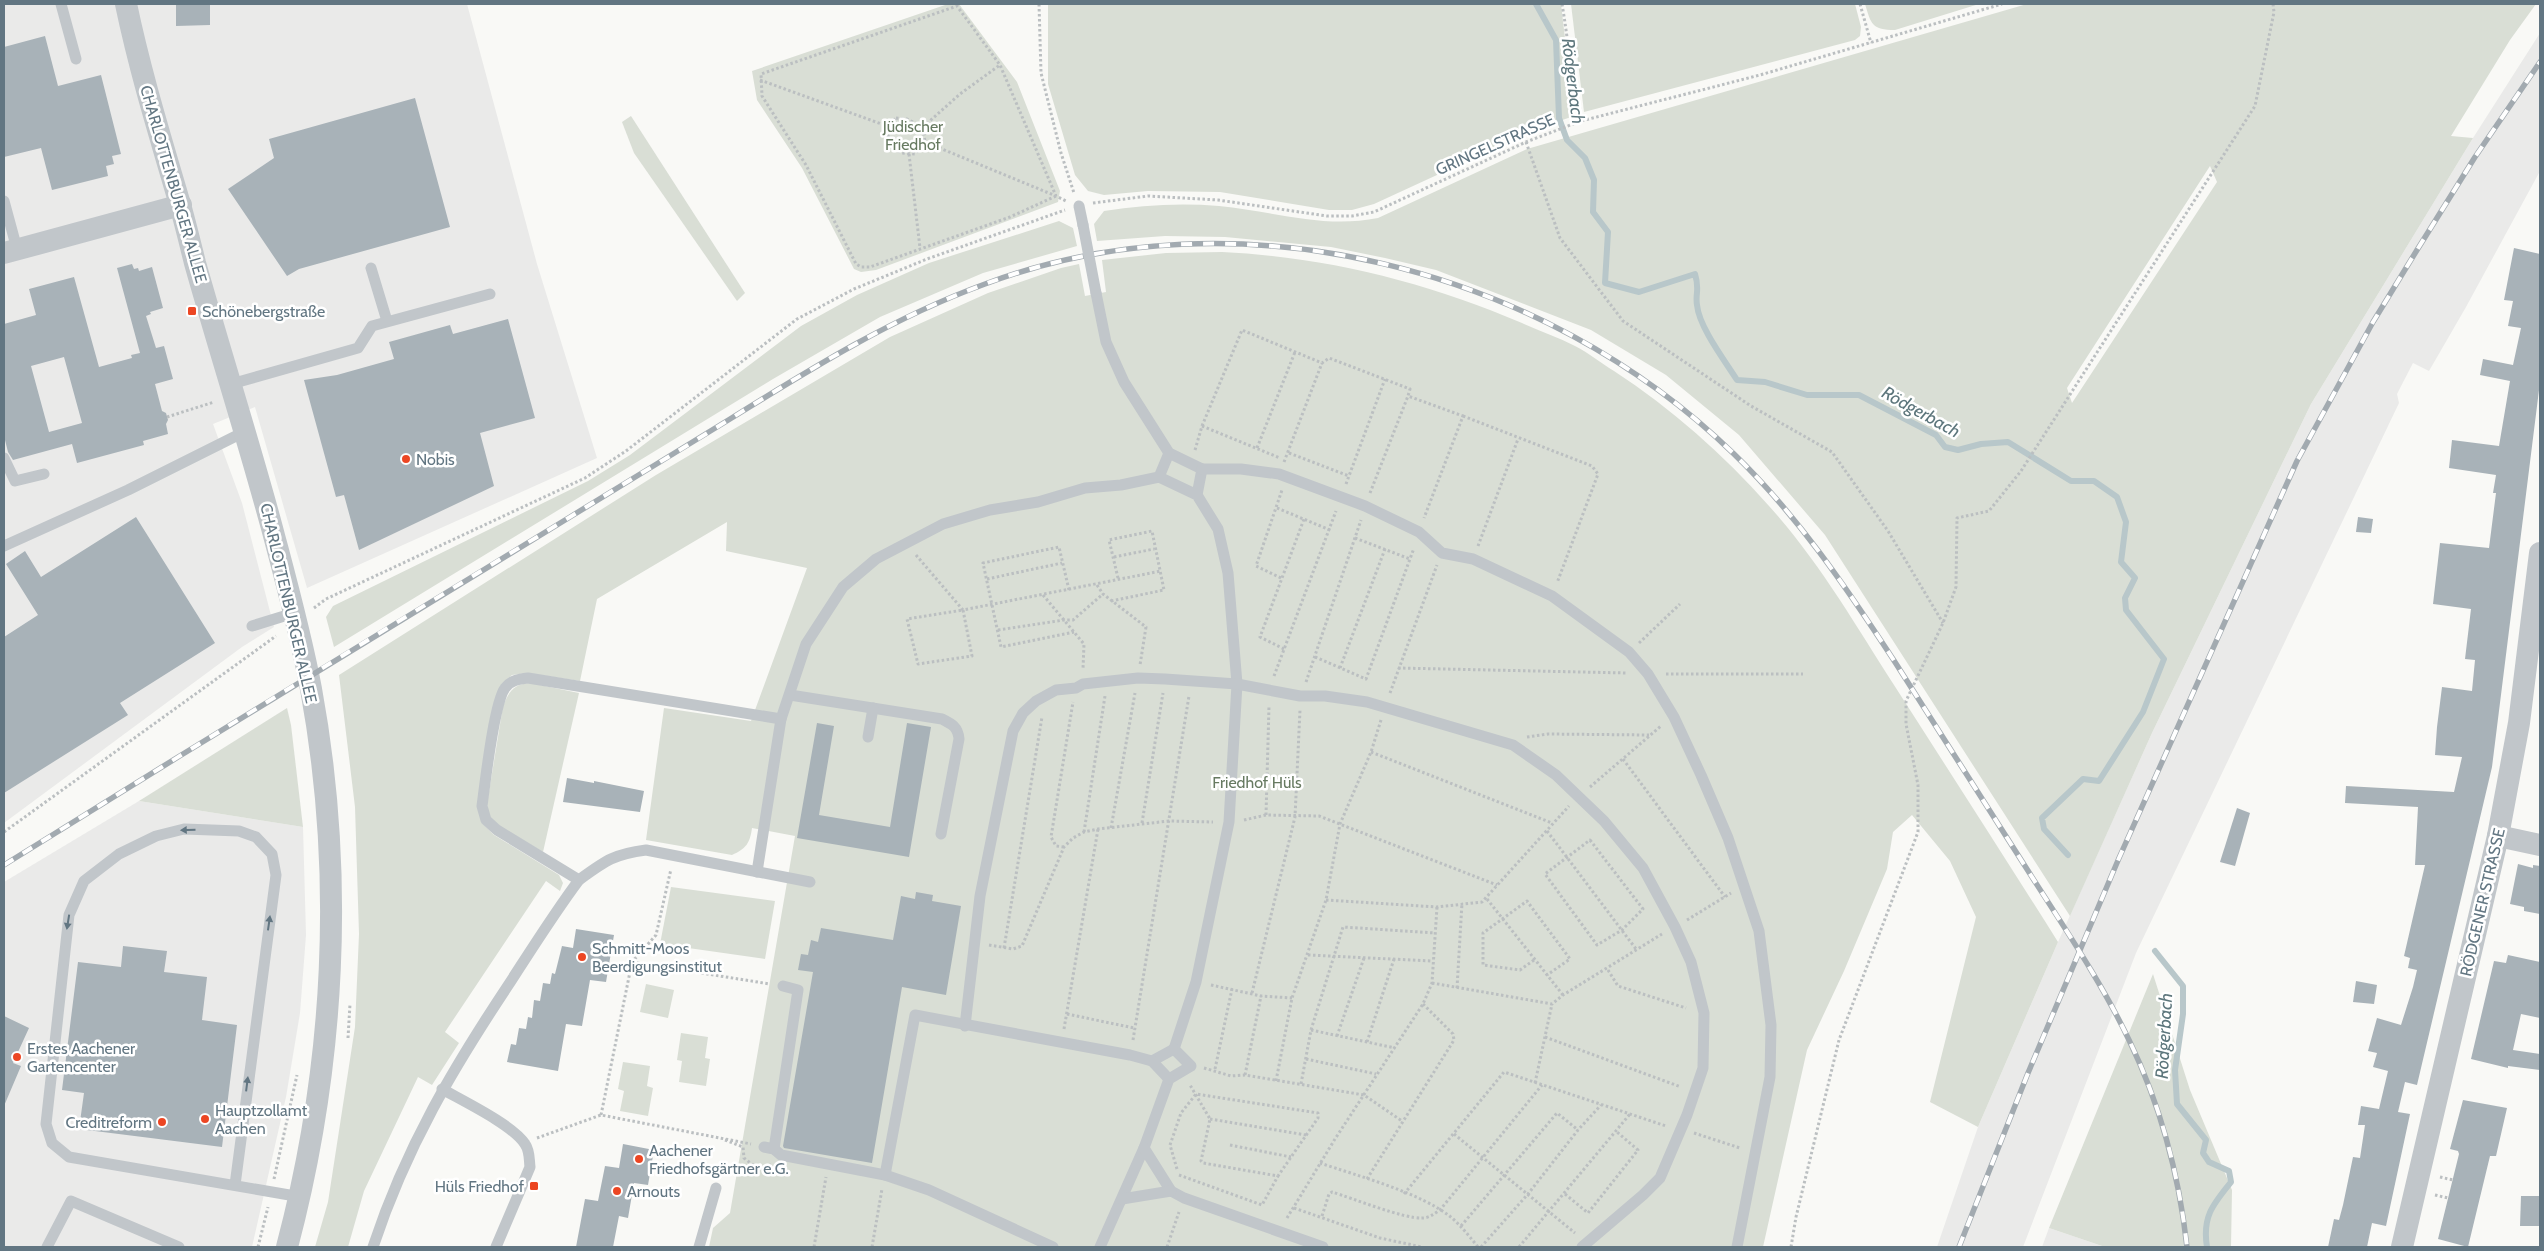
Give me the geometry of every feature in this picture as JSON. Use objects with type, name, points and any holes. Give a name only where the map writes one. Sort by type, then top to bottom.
[{"type":"street","name":"CHARLOTTENBURGER ALLEE","points":[[126,4],[158,127],[246,431],[290,622],[315,714],[327,817],[331,936],[327,1021],[317,1105],[300,1196],[287,1247]]},
{"type":"street","points":[[10,251],[181,206]]},
{"type":"street","name":"RÖDGENER STRASSE","points":[[2402,1247],[2498,836],[2519,723],[2540,553]]},
{"type":"street","points":[[2498,836],[2540,845]]},
{"type":"lane","points":[[61,4],[76,59]]},
{"type":"lane","points":[[4,201],[10,251]]},
{"type":"lane","points":[[1079,206],[1106,342],[1124,382],[1169,453],[1197,466],[1241,469],[1282,476],[1341,497],[1420,532],[1442,553],[1473,559],[1552,596],[1629,652],[1648,674],[1674,717],[1701,775],[1744,885],[1759,931],[1770,1026],[1770,1077],[1737,1247]]},
{"type":"lane","points":[[372,268],[387,321]]},
{"type":"lane","points":[[233,390],[358,348],[372,326],[490,294]]},
{"type":"lane","points":[[4,546],[128,490],[246,431]]},
{"type":"lane","points":[[1159,477],[1169,453]]},
{"type":"lane","points":[[4,458],[15,481],[44,474]]},
{"type":"lane","points":[[1152,1061],[1174,1049],[1196,982],[1229,822],[1237,684],[1228,572],[1218,529],[1197,495],[1197,466]]},
{"type":"lane","points":[[757,872],[781,720],[806,644],[843,587],[876,559],[943,524],[990,510],[1038,502],[1084,488],[1121,486],[1159,477],[1197,495]]},
{"type":"lane","points":[[252,626],[290,622]]},
{"type":"lane","points":[[579,880],[497,830],[486,820],[482,806],[498,705],[504,689],[515,680],[528,678],[781,720]]},
{"type":"lane","points":[[965,1026],[980,896],[1013,731],[1023,712],[1036,701],[1045,698],[1056,690],[1107,681],[1138,678],[1165,678],[1237,684],[1300,696],[1325,696],[1367,702],[1513,744],[1536,759],[1579,797],[1604,821],[1643,868],[1675,927],[1691,962],[1704,1014],[1702,1068],[1681,1129],[1660,1178],[1584,1246]]},
{"type":"lane","points":[[790,695],[942,719],[953,724],[958,731],[959,739],[941,834]]},
{"type":"lane","points":[[868,737],[873,708]]},
{"type":"lane","points":[[235,1185],[257,1001],[276,875],[272,854],[256,837],[239,831],[184,829],[156,836],[119,854],[84,881],[69,915],[46,1124],[52,1143],[69,1157],[300,1196]]},
{"type":"lane","points":[[373,1247],[388,1202],[413,1145],[442,1089],[466,1049],[579,880],[603,862],[622,853],[646,850],[810,882]]},
{"type":"lane","points":[[783,986],[798,990],[769,1148],[781,1155],[885,1175],[929,1190],[1053,1247]]},
{"type":"lane","points":[[885,1175],[915,1016],[1130,1055],[1152,1061],[1169,1079]]},
{"type":"lane","points":[[1100,1247],[1144,1148],[1169,1079],[1186,1069],[1174,1049]]},
{"type":"lane","points":[[442,1089],[490,1117],[524,1143],[529,1152],[530,1167],[496,1247]]},
{"type":"lane","points":[[1144,1148],[1171,1191],[1184,1198],[1324,1247]]},
{"type":"lane","points":[[699,1247],[716,1188]]},
{"type":"lane","points":[[1122,1199],[1171,1191]]},
{"type":"lane","points":[[47,1247],[71,1201],[179,1247]]},
{"type":"path","points":[[1038,4],[1041,73],[1061,154],[1079,206]]},
{"type":"path","points":[[1562,4],[1569,45],[1572,85],[1581,121]]},
{"type":"path","points":[[1860,4],[1871,42]]},
{"type":"path","name":"GRINGELSTRASSE","points":[[4,832],[290,622],[326,600],[585,478],[626,451],[797,319],[854,289],[926,258],[1079,206],[1148,196],[1218,200],[1327,216],[1352,216],[1374,212],[1526,142],[1581,121],[1871,42],[2002,4]]},
{"type":"path","points":[[1791,1247],[1796,1216],[1839,1040],[1918,832],[1918,784],[1906,724],[1906,701],[1943,623],[1956,587],[1957,518],[1989,511],[2021,471],[2255,106],[2274,12],[2273,4]]},
{"type":"path","points":[[957,6],[1000,65],[1056,196],[1010,217],[870,267],[861,267],[856,264],[806,165],[762,96],[761,74],[957,6]]},
{"type":"path","points":[[923,126],[960,94],[1000,65]]},
{"type":"path","points":[[760,80],[886,126]]},
{"type":"path","points":[[886,126],[892,121],[902,118],[923,126]]},
{"type":"path","points":[[886,126],[889,143],[901,153],[915,154],[925,142],[923,126]]},
{"type":"path","points":[[925,142],[1079,206]]},
{"type":"path","points":[[1526,142],[1560,238],[1622,321],[1751,406],[1832,452],[1888,531],[1943,623]]},
{"type":"path","points":[[909,154],[920,248]]},
{"type":"path","points":[[1197,466],[1202,426],[1242,330],[1322,363]]},
{"type":"path","points":[[1256,448],[1295,352]]},
{"type":"path","points":[[1281,578],[1256,566],[1277,508],[1285,460],[1322,363],[1330,358],[1410,389],[1408,396],[1592,466],[1598,474],[1552,596]]},
{"type":"path","points":[[1266,815],[1269,690],[1385,378]]},
{"type":"path","points":[[167,417],[233,390]]},
{"type":"path","points":[[1315,657],[1366,680],[1463,416]]},
{"type":"path","points":[[1202,426],[1285,460]]},
{"type":"path","points":[[1473,559],[1518,438]]},
{"type":"path","points":[[1289,452],[1349,476]]},
{"type":"path","points":[[1277,508],[1330,530]]},
{"type":"path","points":[[1284,649],[1260,638],[1304,519]]},
{"type":"path","points":[[1112,601],[1164,590],[1161,571],[1154,549],[1152,531],[1109,540],[1118,578]]},
{"type":"path","points":[[1355,538],[1410,559]]},
{"type":"path","points":[[906,544],[963,610],[972,656],[918,664],[907,619],[963,610],[1043,595],[1118,578],[1161,571]]},
{"type":"path","points":[[1069,590],[1059,547],[983,563],[1002,647],[1074,632]]},
{"type":"path","points":[[1114,557],[1154,549]]},
{"type":"path","points":[[1340,668],[1385,550]]},
{"type":"path","points":[[1276,1081],[1292,998],[1326,900],[1340,824],[1371,752],[1398,668],[1442,553]]},
{"type":"path","points":[[987,579],[1062,563]]},
{"type":"path","points":[[1097,584],[1102,594],[1146,627],[1112,828]]},
{"type":"path","points":[[998,630],[1073,620],[1102,594]]},
{"type":"path","points":[[1043,595],[1084,644],[1079,686],[1051,837],[1056,846],[1064,847]]},
{"type":"path","points":[[1629,652],[1680,604]]},
{"type":"path","points":[[282,642],[290,622]]},
{"type":"path","points":[[1398,668],[1648,674],[1803,674]]},
{"type":"path","points":[[1142,823],[1165,678]]},
{"type":"path","points":[[1084,832],[1107,681]]},
{"type":"path","points":[[1130,1055],[1192,681]]},
{"type":"path","points":[[1004,948],[1045,698]]},
{"type":"path","points":[[1326,900],[1437,907],[1482,902],[1547,831],[1552,823],[1649,735],[1674,717]]},
{"type":"path","points":[[1513,744],[1528,736],[1548,734],[1649,735]]},
{"type":"path","points":[[1371,752],[1552,823]]},
{"type":"path","points":[[1623,759],[1725,897]]},
{"type":"path","points":[[1062,1042],[1098,829]]},
{"type":"path","points":[[1547,831],[1636,949]]},
{"type":"path","points":[[1590,840],[1643,909],[1622,930],[1597,945],[1545,874],[1566,856],[1590,840]]},
{"type":"path","points":[[601,1114],[632,962],[656,935],[674,856]]},
{"type":"path","points":[[1536,1083],[1552,1004],[1563,995],[1608,969],[1636,949],[1744,885]]},
{"type":"path","points":[[1486,899],[1563,995]]},
{"type":"path","points":[[1534,960],[1520,970],[1483,965],[1483,933],[1500,918],[1527,901],[1570,959],[1547,975]]},
{"type":"path","points":[[1457,988],[1462,903]]},
{"type":"path","points":[[1284,1233],[1285,1223],[1320,1164],[1376,1074],[1423,1004],[1432,983],[1437,907]]},
{"type":"path","points":[[1301,1084],[1311,1030],[1343,927],[1435,933]]},
{"type":"path","points":[[1308,955],[1432,961]]},
{"type":"path","points":[[1337,1036],[1364,958]]},
{"type":"path","points":[[1367,1042],[1394,959]]},
{"type":"path","points":[[632,962],[760,982]]},
{"type":"path","points":[[1608,969],[1618,986],[1704,1014]]},
{"type":"path","points":[[1196,982],[1261,996],[1292,998]]},
{"type":"path","points":[[1432,983],[1552,1004]]},
{"type":"path","points":[[1215,1069],[1232,989]]},
{"type":"path","points":[[1245,1075],[1261,996]]},
{"type":"path","points":[[1367,1179],[1454,1040],[1453,1034],[1423,1004]]},
{"type":"path","points":[[1066,1014],[1134,1028]]},
{"type":"path","points":[[1311,1030],[1395,1048]]},
{"type":"path","points":[[1545,1037],[1694,1091]]},
{"type":"path","points":[[1306,1059],[1376,1074]]},
{"type":"path","points":[[1278,1176],[1203,1163],[1201,1161],[1210,1118],[1196,1094],[1186,1069],[1215,1069],[1231,1076],[1245,1075],[1364,1095],[1402,1121]]},
{"type":"path","points":[[258,1247],[298,1072]]},
{"type":"path","points":[[1404,1194],[1504,1072],[1601,1105],[1755,1153]]},
{"type":"path","points":[[1322,1216],[1329,1194],[1332,1192],[1422,1218],[1440,1210],[1482,1156],[1542,1085]]},
{"type":"path","points":[[1196,1094],[1318,1114],[1318,1118],[1278,1176],[1262,1205],[1179,1175],[1170,1145],[1181,1113],[1196,1094]]},
{"type":"path","points":[[1320,1164],[1367,1179],[1440,1210],[1461,1226],[1480,1247],[1528,1194],[1578,1130],[1601,1105]]},
{"type":"path","points":[[1461,1226],[1504,1173],[1557,1113],[1578,1130]]},
{"type":"path","points":[[524,1143],[601,1114],[749,1144]]},
{"type":"path","points":[[1520,1247],[1630,1114]]},
{"type":"path","points":[[1210,1118],[1306,1136]]},
{"type":"path","points":[[1565,1194],[1588,1214],[1638,1150],[1617,1132]]},
{"type":"path","points":[[1454,1134],[1504,1173],[1581,1238],[1584,1246]]},
{"type":"path","points":[[1230,1145],[1291,1158]]},
{"type":"path","points":[[814,1247],[828,1164]]},
{"type":"path","points":[[872,1247],[885,1175]]},
{"type":"path","points":[[1167,1247],[1184,1198]]},
{"type":"path","points":[[1294,1208],[1322,1216],[1380,1238],[1422,1247]]},
{"type":"shaded area","points":[[4,4],[467,4],[537,264],[597,458],[307,588],[255,407],[213,424],[242,503],[274,627],[242,647],[4,823]]},
{"type":"shaded area","points":[[2540,33],[2540,171],[2429,371],[2413,363],[2397,394],[2399,403],[2136,953],[2023,1247],[1937,1247],[1978,1127],[2058,942],[2152,733],[2311,404],[2473,138]]},
{"type":"shaded area","points":[[139,801],[303,827],[306,935],[300,1013],[286,1097],[252,1247],[4,1247],[4,882]]},
{"type":"shaded area","points":[[2049,1228],[2105,1247],[2042,1247]]},
{"type":"green space","name":"Jüdischer Friedhof","points":[[948,4],[959,4],[1017,82],[1060,191],[1058,202],[876,270],[861,272],[854,269],[802,168],[757,100],[752,71]]},
{"type":"green space","points":[[1048,4],[1561,4],[1574,116],[1539,128],[1374,204],[1352,210],[1329,210],[1220,192],[1148,191],[1104,195],[1088,191],[1075,175],[1048,84]]},
{"type":"green space","points":[[1571,4],[1855,4],[1861,27],[1860,36],[1855,40],[1584,112]]},
{"type":"green space","points":[[1865,4],[1979,4],[1895,30],[1887,30],[1877,27],[1871,21]]},
{"type":"green space","points":[[2027,4],[2536,4],[2510,40],[2451,136],[2473,138],[2311,404],[2152,733],[2070,916],[1825,535],[1739,435],[1666,375],[1591,330],[1436,270],[1331,247],[1225,237],[1165,236],[1097,241],[1094,224],[1104,211],[1133,207],[1175,205],[1219,206],[1318,220],[1358,221],[1378,218],[1527,149]],"holes":[[[2210,166],[2217,182],[2072,403],[2067,388]]]},
{"type":"green space","points":[[631,116],[745,293],[737,301],[634,153],[622,122]]},
{"type":"green space","points":[[1059,221],[1073,228],[1077,246],[983,273],[880,317],[773,379],[334,647],[326,617],[333,606],[588,481],[630,455],[801,326],[857,295],[929,263]]},
{"type":"green space","name":"Friedhof Hüls","points":[[1222,252],[1300,259],[1375,274],[1449,295],[1486,308],[1562,340],[1590,355],[1635,386],[1696,433],[1734,468],[1769,506],[1820,570],[2058,942],[1978,1127],[1930,1102],[1976,917],[1950,861],[1912,815],[1893,832],[1887,869],[1844,971],[1807,1050],[1763,1247],[709,1247],[713,1228],[730,1213],[795,836],[752,828],[746,845],[732,855],[646,840],[664,708],[751,721],[807,568],[726,551],[727,522],[597,599],[580,681],[527,673],[512,675],[500,686],[481,822],[494,835],[559,875],[563,883],[560,891],[546,881],[445,1032],[459,1043],[432,1085],[418,1077],[364,1191],[348,1247],[315,1247],[328,1202],[355,1027],[359,934],[355,807],[339,675],[656,475],[890,337],[988,293],[1061,268],[1079,264],[1085,296],[1106,292],[1102,260],[1166,253]]},
{"type":"green space","points":[[530,683],[579,693],[543,852],[501,827],[489,817],[487,804],[503,706],[512,690],[519,685]]},
{"type":"green space","points":[[287,708],[291,725],[303,827],[139,801]]},
{"type":"green space","points":[[671,887],[775,901],[765,959],[660,944]]},
{"type":"green space","points":[[2153,974],[2190,1090],[2232,1190],[2231,1247],[2105,1247],[2049,1228]]},
{"type":"green space","points":[[646,984],[674,990],[668,1018],[640,1012]]},
{"type":"green space","points":[[681,1033],[708,1037],[705,1058],[710,1059],[706,1086],[679,1082],[682,1061],[677,1060]]},
{"type":"green space","points":[[623,1062],[650,1066],[647,1086],[653,1088],[648,1116],[620,1111],[624,1091],[618,1089]]},
{"type":"building","points":[[176,4],[210,4],[210,25],[176,26]]},
{"type":"building","points":[[45,36],[58,86],[101,75],[121,154],[112,156],[114,164],[106,166],[108,176],[52,190],[41,148],[4,157],[4,47]]},
{"type":"building","points":[[415,98],[450,227],[299,269],[287,276],[228,189],[274,158],[269,139]]},
{"type":"building","points":[[2514,248],[2540,254],[2540,382],[2492,767],[2417,1085],[2405,1082],[2398,1112],[2410,1114],[2386,1226],[2372,1223],[2367,1247],[2328,1247],[2334,1219],[2339,1220],[2353,1157],[2360,1158],[2365,1125],[2358,1125],[2361,1106],[2379,1109],[2388,1071],[2373,1067],[2377,1053],[2368,1051],[2377,1018],[2401,1025],[2413,987],[2417,970],[2408,968],[2410,958],[2404,956],[2425,865],[2415,865],[2418,807],[2345,803],[2346,786],[2454,792],[2462,757],[2435,755],[2437,727],[2442,687],[2472,691],[2475,660],[2465,659],[2471,609],[2433,604],[2440,543],[2489,548],[2496,493],[2493,493],[2496,475],[2449,468],[2452,440],[2499,446],[2510,381],[2480,375],[2483,359],[2513,365],[2521,328],[2508,326],[2513,301],[2504,300]]},
{"type":"building","points":[[132,264],[134,269],[138,268],[139,271],[152,267],[163,308],[150,312],[151,314],[146,316],[156,348],[164,346],[173,379],[155,384],[162,411],[166,413],[168,420],[166,424],[168,434],[143,441],[144,445],[77,463],[72,444],[13,460],[8,452],[4,436],[4,324],[36,315],[29,289],[74,277],[99,367],[132,358],[131,355],[140,353],[117,268]],"holes":[[[64,357],[82,423],[49,432],[31,366]]]},
{"type":"building","name":"Nobis","points":[[508,319],[535,418],[480,433],[494,486],[359,550],[344,495],[336,497],[304,380],[337,375],[394,359],[389,342],[450,325],[453,334]]},
{"type":"building","points":[[136,517],[215,643],[120,703],[128,715],[4,793],[4,637],[38,615],[6,564],[25,551],[41,577]]},
{"type":"building","points":[[2358,517],[2373,519],[2371,533],[2356,532]]},
{"type":"building","points":[[817,723],[834,726],[819,815],[890,827],[907,723],[931,727],[909,857],[797,838]]},
{"type":"building","points":[[567,778],[594,783],[594,781],[644,791],[640,812],[563,802]]},
{"type":"building","points":[[2237,808],[2250,813],[2235,866],[2220,862]]},
{"type":"building","points":[[2518,864],[2533,868],[2533,865],[2540,866],[2540,914],[2524,911],[2524,907],[2510,904]]},
{"type":"building","points":[[916,892],[933,895],[932,901],[961,906],[946,995],[902,987],[872,1163],[784,1148],[813,972],[798,970],[801,954],[808,955],[811,940],[818,942],[821,928],[893,940],[901,896],[915,899]]},
{"type":"building","points":[[576,929],[614,935],[606,982],[590,980],[582,1026],[566,1024],[558,1071],[507,1062],[511,1044],[516,1045],[519,1028],[526,1029],[528,1017],[532,1018],[534,1000],[540,1001],[543,983],[550,984],[552,973],[555,974],[562,946],[573,948]]},
{"type":"building","points":[[123,946],[167,951],[164,972],[207,977],[202,1020],[237,1025],[222,1147],[79,1129],[84,1093],[62,1090],[78,962],[121,967]]},
{"type":"building","points":[[2508,955],[2540,962],[2540,1018],[2521,1014],[2513,1050],[2540,1054],[2540,1070],[2508,1066],[2508,1068],[2471,1059],[2494,961],[2506,963]]},
{"type":"building","points":[[2356,981],[2377,985],[2374,1004],[2353,1002]]},
{"type":"building","points":[[4,1016],[29,1028],[13,1063],[21,1066],[4,1106]]},
{"type":"building","points":[[2463,1100],[2507,1108],[2496,1156],[2490,1156],[2468,1247],[2438,1239],[2459,1154],[2458,1151],[2450,1149]]},
{"type":"building","points":[[623,1144],[654,1150],[648,1185],[634,1183],[628,1218],[619,1216],[613,1247],[576,1247],[585,1199],[598,1201],[605,1166],[619,1168]]},
{"type":"building","points":[[2521,1196],[2540,1196],[2540,1226],[2520,1226]]},
{"type":"waterway","name":"Rödgerbach","points":[[1536,4],[1556,40],[1559,118],[1567,140],[1585,158],[1594,180],[1593,212],[1608,232],[1605,283],[1639,292],[1695,274],[1697,305],[1702,323],[1713,344],[1737,380],[1765,382],[1807,395],[1859,395],[1936,435],[1945,447],[1958,450],[1981,444],[2008,442],[2071,481],[2094,481],[2117,497],[2126,522],[2121,562],[2135,578],[2125,598],[2126,610],[2164,659],[2143,712],[2099,781],[2083,779],[2042,818],[2044,829],[2068,855]]},
{"type":"waterway","name":"Rödgerbach","points":[[2155,951],[2183,986],[2183,1014],[2175,1070],[2177,1104],[2206,1140],[2203,1153],[2209,1162],[2229,1171],[2231,1182],[2210,1212],[2206,1227],[2207,1247]]},
{"type":"railway","points":[[1959,1247],[2028,1073],[2119,858],[2297,461],[2373,322],[2475,157],[2540,62]]},
{"type":"railway","points":[[4,865],[286,690],[792,381],[886,328],[951,297],[985,284],[1082,256],[1182,244],[1283,247],[1383,264],[1480,293],[1572,336],[1657,389],[1734,454],[1757,477],[1800,527],[1839,579],[1893,659],[2080,952],[2118,1017],[2150,1090],[2167,1141],[2174,1167],[2187,1247]]},
{"type":"place","name":"Schönebergstraße","points":[[192,311]]},
{"type":"place","name":"Nobis","points":[[406,459]]},
{"type":"place","name":"Schmitt-Moos Beerdigungsinstitut","points":[[582,957]]},
{"type":"place","name":"Erstes Aachener Gartencenter","points":[[17,1057]]},
{"type":"place","name":"Hauptzollamt Aachen","points":[[205,1119]]},
{"type":"place","name":"Creditreform","points":[[162,1122]]},
{"type":"place","name":"Aachener Friedhofsgärtner e.G.","points":[[639,1159]]},
{"type":"place","name":"Hüls Friedhof","points":[[534,1186]]},
{"type":"place","name":"Arnouts","points":[[617,1191]]}]
